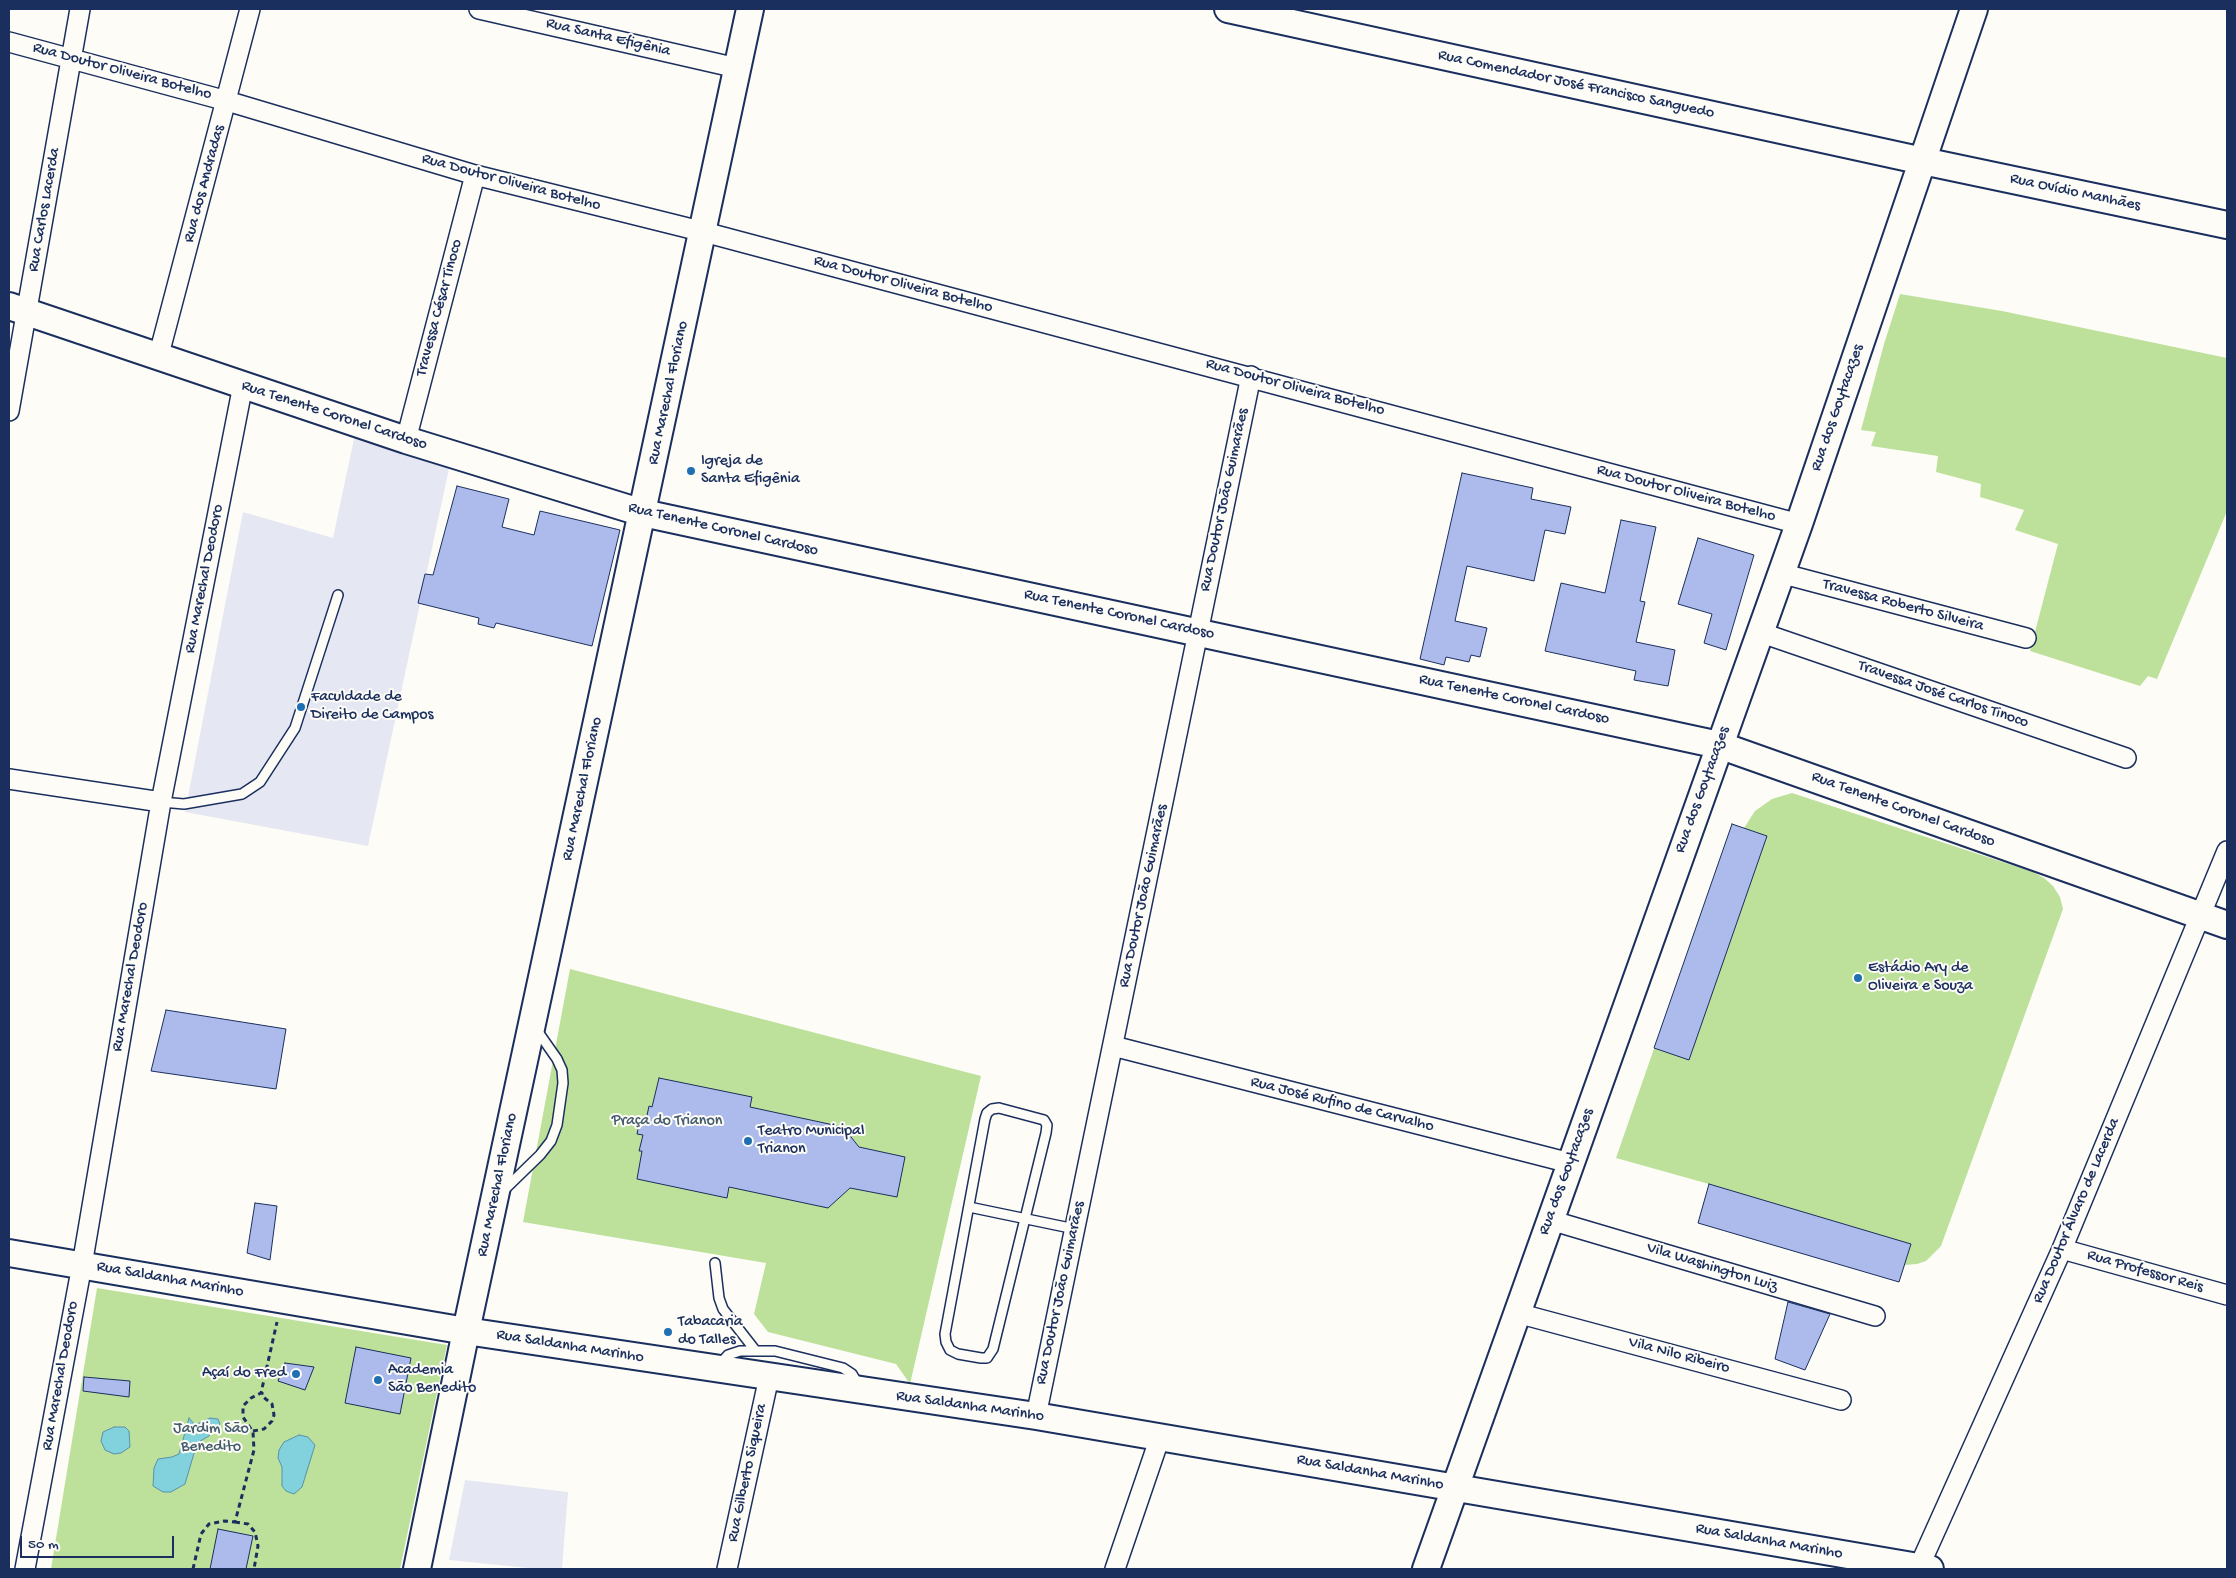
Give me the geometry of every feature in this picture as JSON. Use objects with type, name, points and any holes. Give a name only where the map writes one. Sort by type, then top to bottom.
[{"type":"main road","name":"Rua Marechal Floriano","points":[[417,1569],[466,1332],[704,232],[750,9]]},
{"type":"main road","name":"Rua Comendador José Francisco Sanguedo","points":[[1228,9],[1923,161]]},
{"type":"main road","name":"Rua dos Goytacazes","points":[[1426,1569],[1799,524],[1974,9]]},
{"type":"main road","name":"Rua Ovídio Manhães","points":[[1923,161],[2227,225]]},
{"type":"main road","name":"Rua Tenente Coronel Cardoso","points":[[18,309],[158,358],[406,440],[643,514],[1719,745],[2227,925]]},
{"type":"main road","name":"Rua Saldanha Marinho","points":[[9,1253],[466,1332],[1036,1416],[1925,1568]]},
{"type":"street","name":"Rua Carlos Lacerda","points":[[9,411],[18,309],[80,9]]},
{"type":"street","name":"Rua dos Andradas","points":[[158,358],[228,101],[250,9]]},
{"type":"street","name":"Rua Santa Efigênia","points":[[479,9],[737,68]]},
{"type":"street","name":"Rua Doutor Oliveira Botelho","points":[[9,42],[228,101],[475,175],[704,232],[1251,376],[1799,524]]},
{"type":"street","name":"Travessa César Tinoco","points":[[406,440],[475,175]]},
{"type":"street","name":"Rua Doutor João Guimarães","points":[[1036,1416],[1251,376]]},
{"type":"street","name":"Rua Marechal Deodoro","points":[[25,1569],[82,1265],[161,802],[243,385]]},
{"type":"street","name":"Travessa Roberto Silveira","points":[[1780,573],[2026,638]]},
{"type":"street","name":"Travessa José Carlos Tinoco","points":[[1760,632],[2126,758]]},
{"type":"street","points":[[9,779],[161,802]]},
{"type":"street","name":"Rua Doutor Álvaro de Lacerda","points":[[1925,1568],[2062,1249],[2227,851]]},
{"type":"street","name":"Rua José Rufino de Carvalho","points":[[1113,1046],[1570,1163]]},
{"type":"street","name":"Vila Washington Luiz","points":[[1550,1220],[1874,1316]]},
{"type":"street","name":"Rua Professor Reis","points":[[2062,1249],[2227,1295]]},
{"type":"street","name":"Vila Nilo Ribeiro","points":[[1517,1313],[1841,1400]]},
{"type":"street","name":"Rua Gilberto Siqueira","points":[[727,1569],[769,1377]]},
{"type":"street","points":[[1115,1569],[1160,1437]]},
{"type":"lane","points":[[161,802],[184,804],[242,794],[260,782],[295,728],[338,595]]},
{"type":"lane","points":[[495,1200],[551,1141],[557,1125],[563,1083],[562,1070],[557,1059],[533,1024]]},
{"type":"lane","points":[[999,1108],[1044,1120],[1046,1125],[993,1349],[987,1358],[958,1354],[950,1350],[946,1342],[969,1207],[987,1113],[992,1109],[999,1108]]},
{"type":"lane","points":[[969,1207],[1075,1229]]},
{"type":"lane","points":[[715,1263],[719,1298],[723,1309],[755,1350]]},
{"type":"lane","points":[[716,1369],[721,1360],[728,1355],[755,1350],[775,1350],[843,1368],[852,1374],[860,1390]]},
{"type":"path","points":[[235,1522],[254,1450],[253,1432],[243,1416],[243,1406],[251,1398],[262,1393],[282,1299]]},
{"type":"path","points":[[253,1432],[264,1429],[272,1421],[274,1415],[272,1404],[262,1396],[262,1389]]},
{"type":"path","points":[[193,1569],[201,1534],[209,1524],[224,1521],[248,1524],[255,1532],[258,1546],[254,1569]]},
{"type":"shaded area","name":"Faculdade de Direito de Campos","points":[[355,434],[450,464],[368,846],[185,812],[243,512],[333,538]]},
{"type":"shaded area","points":[[465,1480],[568,1492],[562,1569],[538,1569],[449,1560]]},
{"type":"green space","points":[[1900,294],[2002,311],[2227,358],[2227,511],[2157,679],[2148,676],[2140,686],[2030,651],[2058,544],[2015,530],[2024,510],[1980,497],[1981,484],[1936,472],[1938,456],[1871,446],[1876,432],[1861,430],[1884,344]]},
{"type":"green space","name":"Estádio Ary de Oliveira e Souza","points":[[1792,793],[2033,872],[2053,886],[2060,897],[2063,909],[1941,1246],[1926,1261],[1905,1265],[1899,1282],[1698,1223],[1709,1184],[1616,1158],[1732,824],[1744,828],[1755,811],[1772,799]]},
{"type":"green space","name":"Praça do Trianon","points":[[570,969],[981,1076],[910,1384],[896,1364],[768,1332],[754,1314],[766,1263],[523,1222]]},
{"type":"green space","name":"Jardim São Benedito","points":[[97,1288],[447,1345],[400,1569],[51,1569]]},
{"type":"water","points":[[189,1418],[195,1425],[210,1418],[218,1419],[220,1424],[209,1436],[197,1443],[185,1484],[171,1492],[163,1492],[153,1486],[154,1468],[158,1459],[179,1454]]},
{"type":"water","points":[[114,1427],[125,1427],[129,1431],[130,1447],[121,1453],[114,1454],[105,1450],[101,1441],[103,1432]]},
{"type":"water","points":[[299,1435],[308,1437],[315,1445],[302,1487],[294,1494],[286,1491],[282,1486],[282,1467],[278,1458],[279,1450],[284,1442]]},
{"type":"building","points":[[1462,473],[1533,488],[1531,499],[1571,507],[1565,534],[1545,530],[1534,581],[1467,566],[1455,621],[1487,628],[1480,657],[1471,655],[1469,662],[1446,657],[1444,665],[1420,659]]},
{"type":"building","points":[[457,486],[509,499],[502,527],[534,535],[540,511],[620,530],[592,646],[496,623],[494,628],[478,624],[479,618],[418,603],[425,574],[433,575]]},
{"type":"building","points":[[1621,520],[1656,527],[1640,601],[1645,602],[1636,642],[1675,650],[1668,686],[1634,680],[1636,671],[1545,651],[1561,583],[1605,593]]},
{"type":"building","points":[[1698,538],[1754,555],[1726,650],[1704,643],[1712,614],[1678,604]]},
{"type":"building","points":[[1732,824],[1767,836],[1689,1060],[1654,1048]]},
{"type":"building","points":[[166,1010],[286,1029],[276,1089],[151,1071]]},
{"type":"building","name":"Teatro Municipal Trianon","points":[[659,1078],[752,1097],[750,1107],[843,1127],[859,1147],[905,1157],[897,1197],[850,1188],[828,1208],[729,1187],[727,1198],[637,1179],[642,1151],[639,1151],[643,1135],[637,1134],[640,1119],[646,1120],[649,1106],[652,1107]]},
{"type":"building","points":[[1709,1184],[1911,1244],[1899,1282],[1698,1223]]},
{"type":"building","points":[[255,1203],[277,1206],[270,1260],[247,1253]]},
{"type":"building","points":[[1788,1302],[1830,1314],[1805,1370],[1775,1359]]},
{"type":"building","name":"Academia São Benedito","points":[[356,1347],[411,1358],[400,1414],[345,1403]]},
{"type":"building","name":"Açaí do Fred","points":[[285,1363],[314,1367],[305,1390],[278,1381]]},
{"type":"building","points":[[84,1377],[130,1381],[129,1397],[83,1391]]},
{"type":"building","points":[[218,1529],[253,1536],[246,1569],[210,1569]]},
{"type":"place","name":"Igreja de Santa Efigênia","points":[[691,471]]},
{"type":"place","name":"Faculdade de Direito de Campos","points":[[301,707]]},
{"type":"place","name":"Estádio Ary de Oliveira e Souza","points":[[1858,978]]},
{"type":"place","name":"Teatro Municipal Trianon","points":[[748,1141]]},
{"type":"place","name":"Tabacaria do Talles","points":[[668,1332]]},
{"type":"place","name":"Açaí do Fred","points":[[296,1374]]},
{"type":"place","name":"Academia São Benedito","points":[[378,1380]]}]
